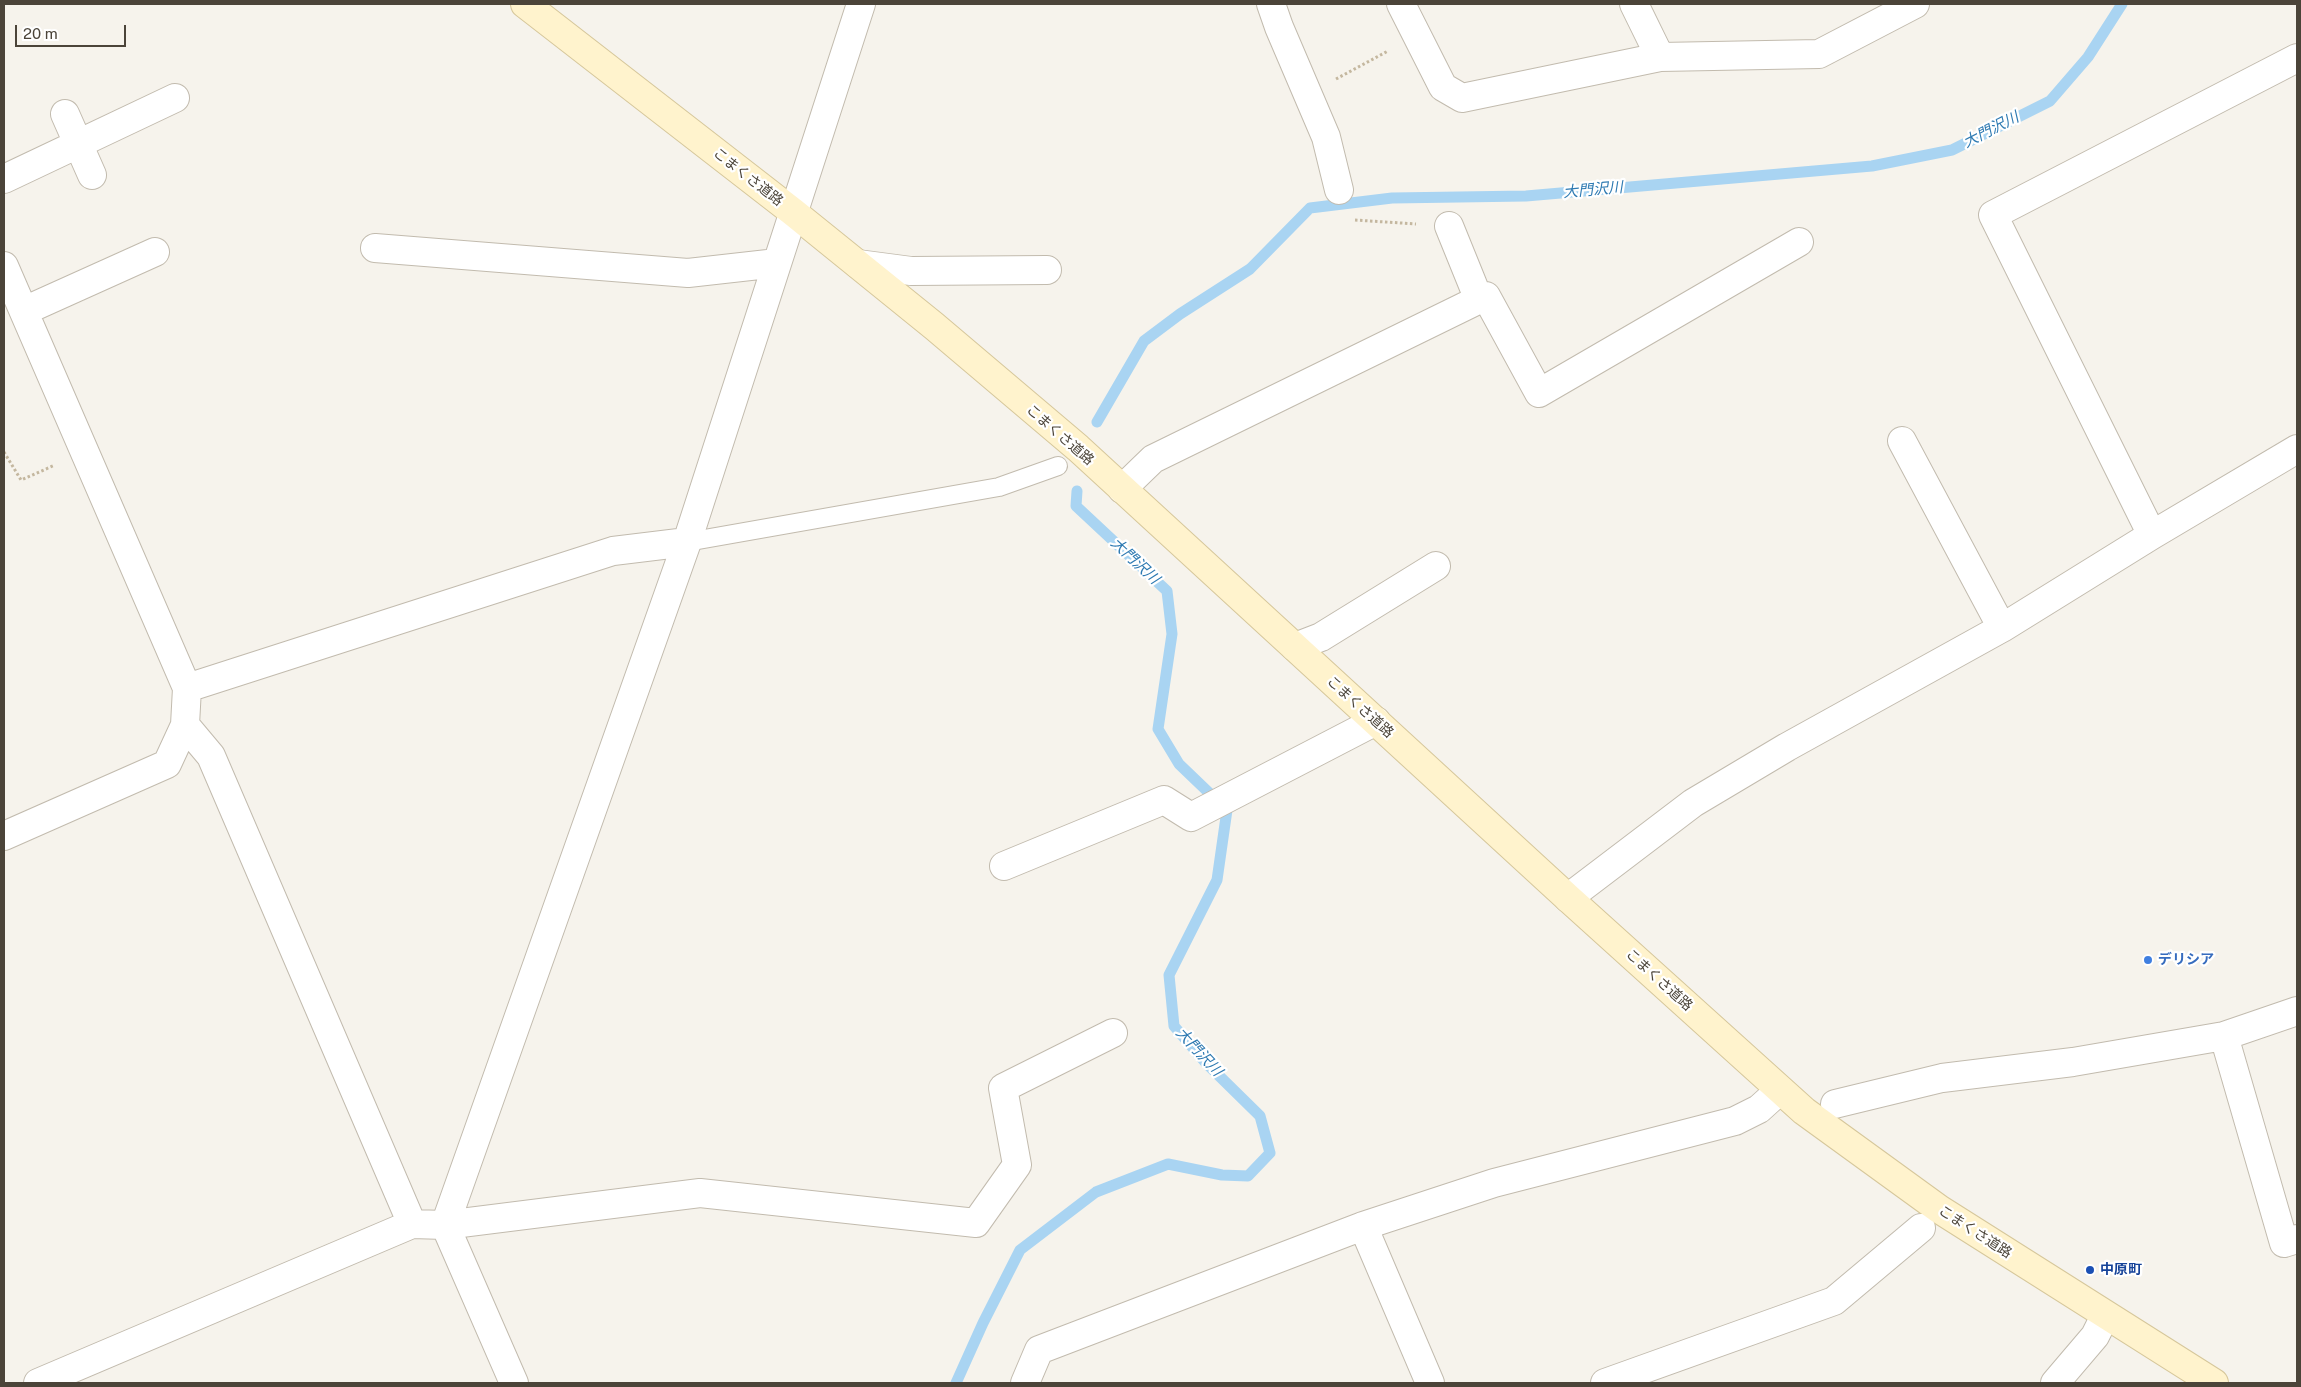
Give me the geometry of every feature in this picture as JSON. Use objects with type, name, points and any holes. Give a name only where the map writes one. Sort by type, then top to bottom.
[{"type":"street","name":"こまくさ道路","points":[[525,4],[858,264],[1078,448],[1568,898],[1804,1111],[1939,1209],[2105,1316],[2214,1383]]},
{"type":"street","points":[[514,1383],[445,1225],[687,542],[861,4]]},
{"type":"street","points":[[1271,4],[1326,137],[1339,190]]},
{"type":"street","points":[[1401,4],[1443,87],[1462,98],[1660,57],[1819,54],[1868,14],[1915,4]]},
{"type":"street","points":[[1634,4],[1660,57]]},
{"type":"street","points":[[2152,535],[1993,216],[2297,58]]},
{"type":"street","points":[[4,179],[175,98]]},
{"type":"street","points":[[65,114],[92,175]]},
{"type":"street","points":[[1449,226],[1479,300]]},
{"type":"street","points":[[1122,490],[1153,459],[1486,296],[1539,393],[1799,242]]},
{"type":"street","points":[[376,248],[688,273],[777,263]]},
{"type":"street","points":[[24,311],[155,252]]},
{"type":"street","points":[[858,264],[912,271],[1047,270]]},
{"type":"street","points":[[4,266],[187,688],[185,725],[167,764],[4,836]]},
{"type":"street","points":[[1902,441],[2002,628]]},
{"type":"street","points":[[1568,898],[1692,803],[1787,747],[2002,628],[2152,535],[2297,449]]},
{"type":"street","points":[[187,688],[613,551],[687,542]]},
{"type":"street","points":[[1294,647],[1321,637],[1436,566]]},
{"type":"street","points":[[1004,866],[1164,800],[1191,817],[1376,721]]},
{"type":"street","points":[[185,725],[211,756],[412,1224]]},
{"type":"street","points":[[1835,1104],[1942,1078],[2073,1062],[2224,1036],[2297,1011]]},
{"type":"street","points":[[38,1383],[412,1224],[445,1225],[700,1193],[976,1223],[1017,1165],[1003,1088],[1114,1033]]},
{"type":"street","points":[[2224,1036],[2284,1243],[2297,1239]]},
{"type":"street","points":[[1025,1383],[1039,1350],[1363,1226],[1494,1183],[1735,1122],[1759,1109],[1780,1090]]},
{"type":"street","points":[[1363,1226],[1430,1383]]},
{"type":"street","points":[[1605,1383],[1834,1301],[1921,1228]]},
{"type":"street","points":[[2055,1383],[2095,1336],[2105,1316]]},
{"type":"lane","points":[[687,542],[999,487],[1058,466]]},
{"type":"path","points":[[1308,94],[1417,35]]},
{"type":"path","points":[[1339,190],[1341,220],[1449,226]]},
{"type":"path","points":[[4,452],[21,480],[85,452]]},
{"type":"waterway","name":"大門沢川","points":[[1097,422],[1144,341],[1180,314],[1250,269],[1310,208],[1392,198],[1526,196],[1872,166],[1952,150],[2050,101],[2088,57],[2122,4]]},
{"type":"waterway","name":"大門沢川","points":[[956,1383],[983,1323],[1020,1250],[1096,1192],[1168,1164],[1222,1175],[1248,1176],[1270,1153],[1260,1116],[1205,1062],[1174,1026],[1169,975],[1217,880],[1227,810],[1179,764],[1158,729],[1172,634],[1167,591],[1076,506],[1077,491]]},
{"type":"place","name":"デリシア","points":[[2148,960]]},
{"type":"place","name":"中原町","points":[[2090,1270]]}]
